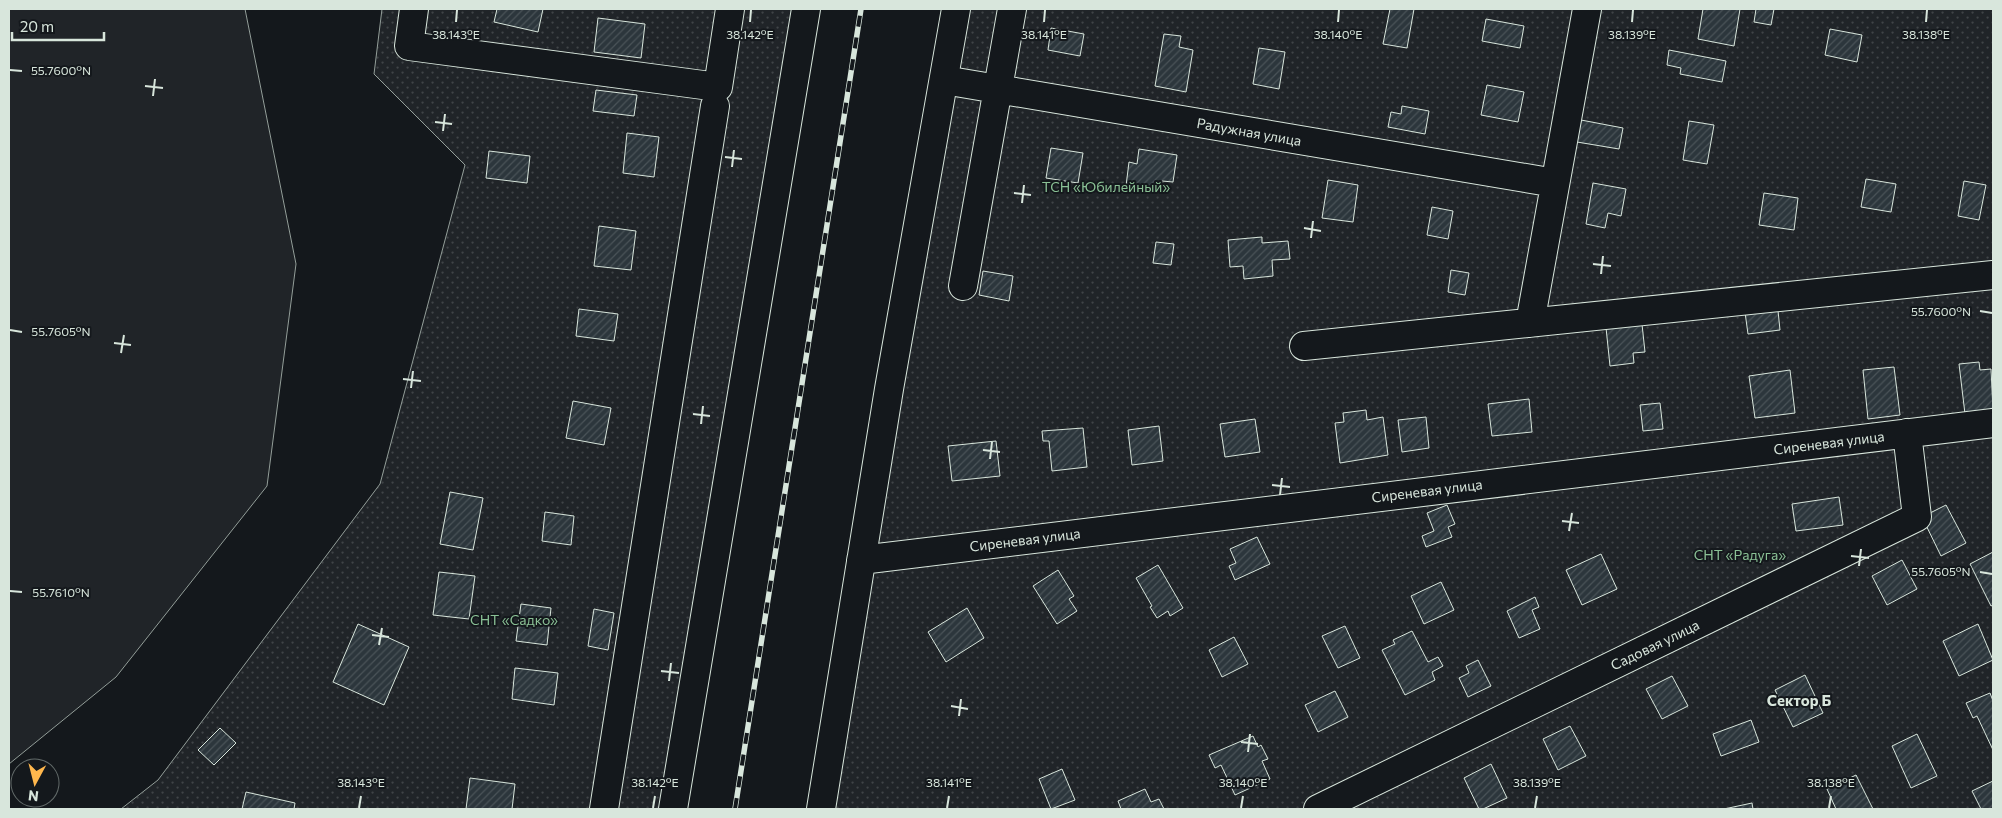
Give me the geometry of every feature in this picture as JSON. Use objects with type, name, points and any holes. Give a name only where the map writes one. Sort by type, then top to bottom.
[{"type":"street","points":[[414,9],[409,46],[718,87],[730,9]]},
{"type":"street","points":[[673,809],[806,9]]},
{"type":"street","points":[[821,809],[861,560],[956,9]]},
{"type":"street","points":[[963,286],[1012,9]]},
{"type":"street","points":[[1530,323],[1587,9]]},
{"type":"street","name":"Радужная улица","points":[[944,80],[1555,183]]},
{"type":"street","points":[[604,809],[715,106]]},
{"type":"street","points":[[1304,346],[1993,275]]},
{"type":"street","name":"Сиреневая улица","points":[[861,560],[1993,423]]},
{"type":"street","name":"Садовая улица","points":[[1318,809],[1917,518],[1907,433]]},
{"type":"green space","points":[[9,9],[245,9],[296,264],[267,486],[116,677],[16,758],[10,758],[9,764]]},
{"type":"green space","name":"СНТ «Садко»","points":[[382,9],[806,9],[676,809],[121,809],[158,780],[380,484],[465,165],[374,74]]},
{"type":"green space","name":"СНТ «Радуга»","points":[[956,9],[1993,9],[1993,809],[821,809]]},
{"type":"building","points":[[497,9],[543,9],[538,32],[494,22]]},
{"type":"building","points":[[1390,9],[1414,9],[1407,48],[1383,44]]},
{"type":"building","points":[[1703,9],[1740,9],[1734,46],[1698,39]]},
{"type":"building","points":[[1756,9],[1774,9],[1771,25],[1754,22]]},
{"type":"building","points":[[598,18],[645,24],[641,58],[594,52]]},
{"type":"building","points":[[1486,19],[1524,26],[1520,48],[1482,41]]},
{"type":"building","points":[[1051,28],[1084,34],[1080,56],[1048,50]]},
{"type":"building","points":[[1830,29],[1862,35],[1857,62],[1825,55]]},
{"type":"building","points":[[1164,34],[1181,36],[1179,47],[1193,50],[1186,92],[1155,86]]},
{"type":"building","points":[[1259,48],[1285,52],[1279,89],[1253,84]]},
{"type":"building","points":[[1669,50],[1726,61],[1722,82],[1680,74],[1681,68],[1667,65]]},
{"type":"building","points":[[1487,85],[1524,92],[1518,122],[1481,115]]},
{"type":"building","points":[[596,90],[637,95],[634,116],[593,111]]},
{"type":"building","points":[[1402,106],[1429,111],[1425,134],[1388,127],[1391,112],[1401,114]]},
{"type":"building","points":[[1581,120],[1623,128],[1619,149],[1577,142]]},
{"type":"building","points":[[1689,121],[1714,125],[1707,164],[1683,160]]},
{"type":"building","points":[[627,133],[659,137],[654,177],[623,173]]},
{"type":"building","points":[[1051,148],[1083,153],[1078,183],[1046,178]]},
{"type":"building","points":[[1139,149],[1177,155],[1173,182],[1162,181],[1160,191],[1126,186],[1129,162],[1137,164]]},
{"type":"building","points":[[489,151],[530,156],[527,183],[486,178]]},
{"type":"building","points":[[1866,179],[1896,184],[1891,212],[1861,207]]},
{"type":"building","points":[[1328,180],[1358,185],[1353,222],[1322,218]]},
{"type":"building","points":[[1964,181],[1986,185],[1979,220],[1958,216]]},
{"type":"building","points":[[1593,183],[1626,189],[1621,216],[1608,213],[1605,228],[1586,224]]},
{"type":"building","points":[[1764,193],[1798,198],[1794,230],[1759,225]]},
{"type":"building","points":[[1432,207],[1453,211],[1448,239],[1427,235]]},
{"type":"building","points":[[599,226],[636,231],[631,270],[594,266]]},
{"type":"building","points":[[1262,237],[1262,243],[1288,241],[1290,259],[1272,260],[1273,276],[1244,279],[1243,266],[1230,267],[1228,240]]},
{"type":"building","points":[[1156,242],[1174,244],[1171,265],[1153,263]]},
{"type":"building","points":[[1451,270],[1469,273],[1465,295],[1448,292]]},
{"type":"building","points":[[983,271],[1013,276],[1009,301],[979,295]]},
{"type":"building","points":[[1777,301],[1780,330],[1748,334],[1744,305]]},
{"type":"building","points":[[579,309],[618,314],[614,341],[576,336]]},
{"type":"building","points":[[1641,315],[1645,352],[1633,353],[1634,363],[1610,366],[1605,318]]},
{"type":"building","points":[[1979,362],[1980,370],[1991,369],[1993,410],[1965,414],[1959,364]]},
{"type":"building","points":[[1894,367],[1900,415],[1868,419],[1863,370]]},
{"type":"building","points":[[1790,370],[1795,413],[1755,418],[1749,376]]},
{"type":"building","points":[[1529,399],[1532,432],[1492,436],[1488,404]]},
{"type":"building","points":[[573,401],[611,408],[604,445],[566,438]]},
{"type":"building","points":[[1660,403],[1663,429],[1643,431],[1640,405]]},
{"type":"building","points":[[1366,410],[1367,420],[1383,417],[1388,455],[1340,463],[1335,423],[1344,422],[1343,413]]},
{"type":"building","points":[[1426,417],[1429,448],[1402,452],[1398,420]]},
{"type":"building","points":[[1255,419],[1260,452],[1225,457],[1220,424]]},
{"type":"building","points":[[1159,426],[1163,461],[1132,465],[1128,430]]},
{"type":"building","points":[[1083,428],[1087,467],[1052,471],[1049,441],[1043,441],[1042,431]]},
{"type":"building","points":[[996,441],[1000,476],[952,481],[948,446]]},
{"type":"building","points":[[450,492],[483,498],[473,550],[440,544]]},
{"type":"building","points":[[1839,497],[1843,525],[1796,531],[1792,504]]},
{"type":"building","points":[[1447,505],[1455,524],[1448,527],[1452,537],[1426,547],[1422,536],[1434,531],[1427,513]]},
{"type":"building","points":[[1946,505],[1966,543],[1941,556],[1922,517]]},
{"type":"building","points":[[545,512],[574,516],[571,545],[542,541]]},
{"type":"building","points":[[1257,537],[1270,564],[1235,580],[1229,566],[1236,563],[1230,549]]},
{"type":"building","points":[[1993,552],[1993,605],[1991,606],[1970,564]]},
{"type":"building","points":[[1601,554],[1617,589],[1582,605],[1566,570]]},
{"type":"building","points":[[1902,560],[1917,589],[1887,605],[1872,576]]},
{"type":"building","points":[[1158,565],[1183,608],[1170,616],[1168,611],[1157,618],[1136,578]]},
{"type":"building","points":[[1058,570],[1074,596],[1069,599],[1077,611],[1057,624],[1033,586]]},
{"type":"building","points":[[439,572],[475,576],[469,619],[433,615]]},
{"type":"building","points":[[1441,582],[1454,610],[1424,624],[1411,596]]},
{"type":"building","points":[[1535,597],[1539,607],[1532,610],[1540,629],[1519,638],[1507,611]]},
{"type":"building","points":[[521,604],[551,608],[547,645],[516,641]]},
{"type":"building","points":[[967,608],[984,638],[946,662],[928,632]]},
{"type":"building","points":[[594,609],[614,613],[608,650],[588,646]]},
{"type":"building","points":[[358,624],[409,647],[384,705],[333,682]]},
{"type":"building","points":[[1978,624],[1993,660],[1959,676],[1943,641]]},
{"type":"building","points":[[1345,626],[1360,658],[1338,668],[1322,636]]},
{"type":"building","points":[[1412,631],[1428,662],[1438,657],[1443,666],[1432,672],[1435,680],[1405,695],[1382,650],[1395,644],[1393,640]]},
{"type":"building","points":[[1234,637],[1248,664],[1222,677],[1209,650]]},
{"type":"building","points":[[1478,660],[1491,686],[1468,697],[1459,678],[1469,673],[1466,666]]},
{"type":"building","points":[[515,668],[558,673],[554,705],[512,699]]},
{"type":"building","points":[[1805,675],[1823,713],[1793,727],[1775,690]]},
{"type":"building","points":[[1672,676],[1688,706],[1662,719],[1646,689]]},
{"type":"building","points":[[1335,691],[1348,717],[1318,732],[1305,705]]},
{"type":"building","points":[[1990,693],[1993,701],[1993,750],[1977,716],[1973,718],[1966,703]]},
{"type":"building","points":[[1751,720],[1759,742],[1721,756],[1713,734]]},
{"type":"building","points":[[1570,726],[1586,756],[1558,770],[1543,739]]},
{"type":"building","points":[[220,728],[236,743],[214,765],[198,750]]},
{"type":"building","points":[[1917,734],[1937,776],[1911,788],[1892,746]]},
{"type":"building","points":[[1253,736],[1258,747],[1261,745],[1268,759],[1262,761],[1270,779],[1235,795],[1221,765],[1215,768],[1209,755]]},
{"type":"building","points":[[1491,764],[1507,798],[1479,809],[1464,778]]},
{"type":"building","points":[[1062,769],[1075,800],[1051,809],[1039,779]]},
{"type":"building","points":[[1856,775],[1873,809],[1836,809],[1827,789]]},
{"type":"building","points":[[470,778],[515,784],[512,809],[466,809]]},
{"type":"building","points":[[1993,781],[1993,809],[1981,809],[1972,791]]},
{"type":"building","points":[[1145,789],[1151,802],[1159,799],[1164,809],[1121,809],[1118,801]]},
{"type":"building","points":[[246,792],[295,803],[294,809],[242,809]]},
{"type":"building","points":[[1752,803],[1753,809],[1724,809]]},
{"type":"railway","points":[[735,809],[861,9]]},
{"type":"district","name":"Сектор Б","points":[[1799,701]]},
{"type":"park label","name":"ТСН «Юбилейный»","points":[[1106,187]]}]
